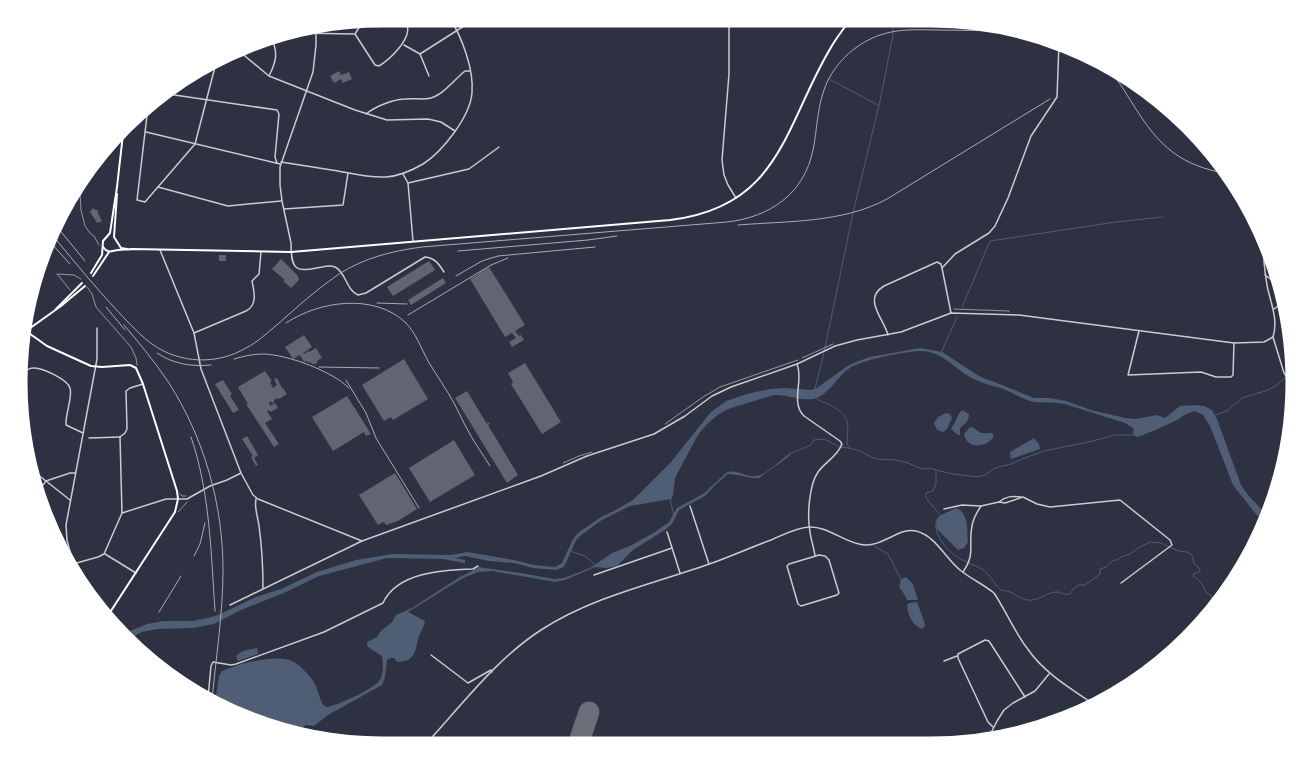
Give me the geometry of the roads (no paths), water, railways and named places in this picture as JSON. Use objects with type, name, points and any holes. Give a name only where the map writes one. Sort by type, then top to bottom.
[{"type":"main road","points":[[117,188],[114,237],[122,248],[132,249],[291,252],[682,218],[706,212],[736,198],[764,174],[779,153],[826,55],[846,25]]},
{"type":"main road","points":[[91,273],[102,255],[103,241],[110,233],[123,138]]},
{"type":"main road","points":[[108,236],[114,237]]},
{"type":"main road","points":[[113,252],[117,248],[118,243]]},
{"type":"main road","points":[[103,248],[109,252],[132,249]]},
{"type":"main road","points":[[93,276],[109,252]]},
{"type":"main road","points":[[55,310],[82,283]]},
{"type":"main road","points":[[29,329],[69,300],[85,286]]},
{"type":"main road","points":[[28,333],[47,346],[95,367],[130,365],[136,368],[143,384],[177,491],[178,499],[175,512],[110,612]]},
{"type":"street","points":[[355,34],[377,66],[403,44],[408,31],[407,25]]},
{"type":"street","points":[[145,132],[277,163],[379,177],[403,174],[424,163],[441,148],[455,131],[470,104],[472,92],[470,71],[454,25]]},
{"type":"street","points":[[420,54],[466,25]]},
{"type":"street","points":[[729,25],[729,74],[722,160],[724,175],[736,198]]},
{"type":"street","points":[[355,34],[360,26]]},
{"type":"street","points":[[306,33],[355,34]]},
{"type":"street","points":[[317,34],[314,62],[306,91],[281,163],[280,185],[291,243],[293,264],[299,269],[306,270],[328,266],[336,268],[353,292],[358,295],[366,293],[425,257],[435,260],[444,272]]},
{"type":"street","points":[[269,76],[276,58],[273,42]]},
{"type":"street","points":[[403,44],[420,54],[429,76]]},
{"type":"street","points":[[942,268],[955,254],[989,233],[995,226],[1008,198],[1031,136],[1058,97],[1059,49]]},
{"type":"street","points":[[242,53],[269,76],[366,114],[387,120],[428,119],[441,122],[455,131]]},
{"type":"street","points":[[147,114],[137,200],[145,202],[195,144],[215,67]]},
{"type":"street","points":[[366,114],[371,110],[404,99],[420,99],[440,94],[465,71],[470,71]]},
{"type":"street","points":[[171,94],[275,109],[279,114],[275,157],[277,163]]},
{"type":"street","points":[[408,183],[469,168],[499,147]]},
{"type":"street","points":[[284,209],[343,205],[348,173]]},
{"type":"street","points":[[403,174],[408,183],[413,242]]},
{"type":"street","points":[[158,187],[228,206],[282,201]]},
{"type":"street","points":[[160,250],[194,333],[201,369],[241,473],[256,498],[362,541]]},
{"type":"street","points":[[194,333],[251,308],[254,302],[252,281],[259,274],[261,252]]},
{"type":"street","points":[[1265,256],[1265,275],[1274,309],[1274,337],[1288,378]]},
{"type":"street","points":[[888,335],[874,305],[874,298],[877,292],[884,286],[937,262],[942,268],[951,312]]},
{"type":"street","points":[[1265,275],[1273,281]]},
{"type":"street","points":[[1274,309],[1279,305]]},
{"type":"street","points":[[230,605],[362,541],[541,476],[587,456],[654,434],[681,418],[717,393],[797,364],[827,349],[851,341],[888,335],[915,327],[951,312],[1009,314],[1234,343],[1264,342],[1274,337]]},
{"type":"street","points":[[71,556],[65,532],[97,359],[98,328]]},
{"type":"street","points":[[1139,331],[1128,374],[1183,371],[1202,372],[1216,377],[1231,377],[1233,375],[1234,343]]},
{"type":"street","points":[[797,364],[800,372],[797,401],[798,408],[804,416],[840,441],[842,444],[839,452],[820,470],[811,487],[809,527],[816,556]]},
{"type":"street","points":[[25,371],[31,368],[36,368],[66,381],[71,390],[66,425],[83,433]]},
{"type":"street","points":[[89,438],[120,437],[125,433],[127,428],[126,391],[130,388],[143,384]]},
{"type":"street","points":[[76,564],[104,554],[122,513],[120,437]]},
{"type":"street","points":[[41,487],[46,481],[70,473],[75,473]]},
{"type":"street","points":[[122,513],[166,499],[187,498],[210,486],[241,473]]},
{"type":"street","points":[[37,474],[70,500]]},
{"type":"street","points":[[999,502],[1004,498],[1012,496],[1023,497],[1037,504],[1050,507],[1120,500],[1170,540],[1172,545],[1121,583]]},
{"type":"street","points":[[944,509],[962,505],[981,506],[999,502],[1005,503],[1023,497]]},
{"type":"street","points":[[256,498],[255,503],[261,546],[263,588]]},
{"type":"street","points":[[690,506],[709,564]]},
{"type":"street","points":[[963,572],[970,561],[972,553],[972,527],[974,519],[981,506]]},
{"type":"street","points":[[431,739],[492,672],[520,646],[541,630],[568,614],[608,598],[709,564],[796,529],[809,527],[820,529],[866,545],[879,543],[904,532],[914,530],[923,534],[931,539],[955,566],[994,593],[1027,649],[1049,674],[1090,702]]},
{"type":"street","points":[[667,532],[680,574]]},
{"type":"street","points":[[594,575],[672,548]]},
{"type":"street","points":[[104,554],[136,573]]},
{"type":"street","points":[[823,555],[829,560],[840,592],[837,595],[801,606],[798,604],[787,566],[789,564],[816,556],[823,555]]},
{"type":"street","points":[[208,694],[211,666],[213,662],[231,665],[236,664],[324,632],[383,603],[387,594],[395,587],[409,579],[449,569],[473,569],[478,566]]},
{"type":"street","points":[[944,661],[957,656],[959,653],[984,641],[989,641],[1025,697]]},
{"type":"street","points":[[432,656],[468,683],[490,670],[492,672]]},
{"type":"street","points":[[957,656],[988,722],[993,727]]},
{"type":"street","points":[[990,734],[1004,710],[1035,691],[1041,686],[1049,674]]},
{"type":"water","points":[[920,348],[942,352],[979,376],[1034,398],[1049,398],[1066,401],[1091,410],[1125,418],[1135,419],[1157,415],[1165,418],[1180,406],[1204,406],[1212,410],[1217,419],[1241,485],[1248,495],[1264,511],[1261,519],[1233,485],[1210,426],[1203,415],[1195,411],[1137,437],[1133,434],[1134,429],[1125,423],[1065,404],[1026,400],[1001,388],[983,383],[971,377],[944,358],[929,352],[920,351],[884,356],[856,365],[845,372],[824,394],[813,399],[774,395],[728,409],[719,414],[707,424],[698,435],[677,474],[673,496],[671,499],[630,506],[602,520],[576,540],[565,565],[562,568],[556,570],[533,568],[514,563],[489,561],[465,556],[455,558],[465,560],[465,563],[443,559],[387,558],[319,576],[284,593],[241,610],[214,624],[193,628],[157,629],[142,632],[133,637],[128,632],[147,624],[163,621],[192,621],[208,618],[218,615],[256,597],[281,589],[317,572],[356,560],[393,554],[451,555],[467,552],[534,565],[555,567],[562,563],[573,539],[578,533],[601,517],[633,500],[671,462],[710,413],[726,401],[747,394],[770,389],[785,388],[811,390],[817,388],[849,365],[870,357]]},
{"type":"water","points":[[962,410],[969,414],[969,416],[960,428],[960,435],[958,435],[951,429]]},
{"type":"water","points":[[946,413],[950,414],[952,418],[947,429],[943,432],[937,430],[934,423],[938,417]]},
{"type":"water","points":[[972,427],[981,433],[992,433],[994,436],[987,443],[978,446],[973,445],[969,443],[964,434],[969,428]]},
{"type":"water","points":[[1034,438],[1039,444],[1040,449],[1011,459],[1010,452]]},
{"type":"water","points":[[789,454],[790,455],[759,478],[728,474],[705,496],[679,510],[672,524],[633,550],[617,566],[607,568],[595,567],[565,580],[555,582],[492,571],[478,572],[463,578],[408,612],[425,621],[414,654],[408,660],[397,662],[394,658],[391,658],[387,660],[382,685],[328,715],[314,726],[306,725],[302,730],[290,727],[245,712],[216,698],[219,676],[222,671],[258,660],[278,659],[294,662],[305,671],[317,687],[320,699],[326,707],[346,700],[376,684],[382,675],[382,656],[368,647],[367,642],[377,637],[381,631],[392,622],[396,615],[412,608],[478,567],[554,579],[564,578],[590,568],[612,553],[630,546],[655,532],[669,522],[677,508],[703,494],[726,473],[737,472],[749,476],[757,476],[770,469]]},
{"type":"water","points":[[956,508],[963,513],[965,518],[968,542],[964,548],[958,550],[937,529],[936,523],[939,516]]},
{"type":"water","points":[[906,577],[913,584],[918,600],[907,600],[899,587],[901,579]]},
{"type":"water","points":[[917,602],[925,624],[922,629],[913,623],[907,605],[909,603]]},
{"type":"water","points":[[257,648],[258,654],[238,661],[236,656],[238,654],[246,650]]},
{"type":"waterway","points":[[815,389],[853,213],[880,101],[893,35],[893,25]]},
{"type":"waterway","points":[[829,79],[878,105]]},
{"type":"waterway","points":[[962,307],[990,241],[1116,222],[1163,217]]},
{"type":"waterway","points":[[941,353],[957,317]]},
{"type":"waterway","points":[[1215,415],[1227,411],[1242,398],[1268,390],[1277,385],[1288,375]]},
{"type":"waterway","points":[[816,398],[837,409],[845,417],[848,425],[847,444],[849,447]]},
{"type":"waterway","points":[[936,470],[978,477],[985,475],[995,468],[1011,464],[1044,451],[1114,435],[1136,435]]},
{"type":"waterway","points":[[789,454],[811,445],[814,440],[824,439],[840,447],[860,451],[877,459],[895,460],[908,463],[922,469],[930,468],[936,470],[936,484],[933,491],[926,493],[926,498],[940,515]]},
{"type":"waterway","points":[[670,499],[674,516]]},
{"type":"waterway","points":[[938,518],[936,522],[937,533],[950,552],[960,559],[985,571],[1001,590],[1010,592],[1021,598],[1031,600],[1054,592],[1070,594],[1074,588],[1079,585],[1085,585],[1100,574],[1100,569],[1106,567],[1112,561],[1130,554],[1150,542],[1161,543],[1178,551],[1187,552],[1192,555],[1194,563],[1200,569],[1200,571],[1193,576],[1202,584],[1205,591],[1211,596],[1213,600]]},
{"type":"waterway","points":[[874,546],[888,554],[901,579]]},
{"type":"waterway","points":[[570,551],[585,556],[595,565]]},
{"type":"railway","points":[[55,238],[116,309],[152,344],[163,351],[186,359],[199,360],[223,357],[235,354],[255,343],[315,292],[339,274],[368,259],[389,253],[422,247],[727,222],[757,215],[771,209],[783,201],[802,179],[813,150],[819,107],[823,93],[838,65],[853,50],[870,39],[880,35],[903,30],[994,31]]},
{"type":"railway","points":[[1113,75],[1143,120],[1162,143],[1184,160],[1197,166],[1219,172]]},
{"type":"railway","points":[[738,225],[814,220],[852,213],[870,207],[887,199],[1050,99]]},
{"type":"railway","points":[[59,230],[85,261]]},
{"type":"railway","points":[[458,251],[588,240],[617,236]]},
{"type":"railway","points":[[52,244],[70,264]]},
{"type":"railway","points":[[456,276],[482,261],[498,256],[595,247]]},
{"type":"railway","points":[[408,315],[491,265],[508,258]]},
{"type":"railway","points":[[286,323],[299,315],[314,309],[346,303],[378,307],[392,313],[405,322],[418,341],[428,361],[452,399],[472,437],[490,466]]},
{"type":"railway","points":[[377,303],[407,304]]},
{"type":"railway","points":[[106,307],[125,330]]},
{"type":"railway","points":[[124,325],[142,346],[169,383],[181,404],[201,449],[215,496],[222,545],[223,586],[212,696]]},
{"type":"railway","points":[[157,353],[170,360],[183,364],[197,366],[211,365]]},
{"type":"railway","points":[[234,359],[260,354],[285,357],[321,370],[349,388]]},
{"type":"railway","points":[[319,367],[379,368]]},
{"type":"railway","points":[[346,380],[366,413],[376,438],[419,508]]},
{"type":"railway","points":[[191,437],[206,501],[211,545],[215,611]]},
{"type":"railway","points":[[194,556],[200,544],[205,523]]},
{"type":"railway","points":[[159,612],[181,576]]}]
